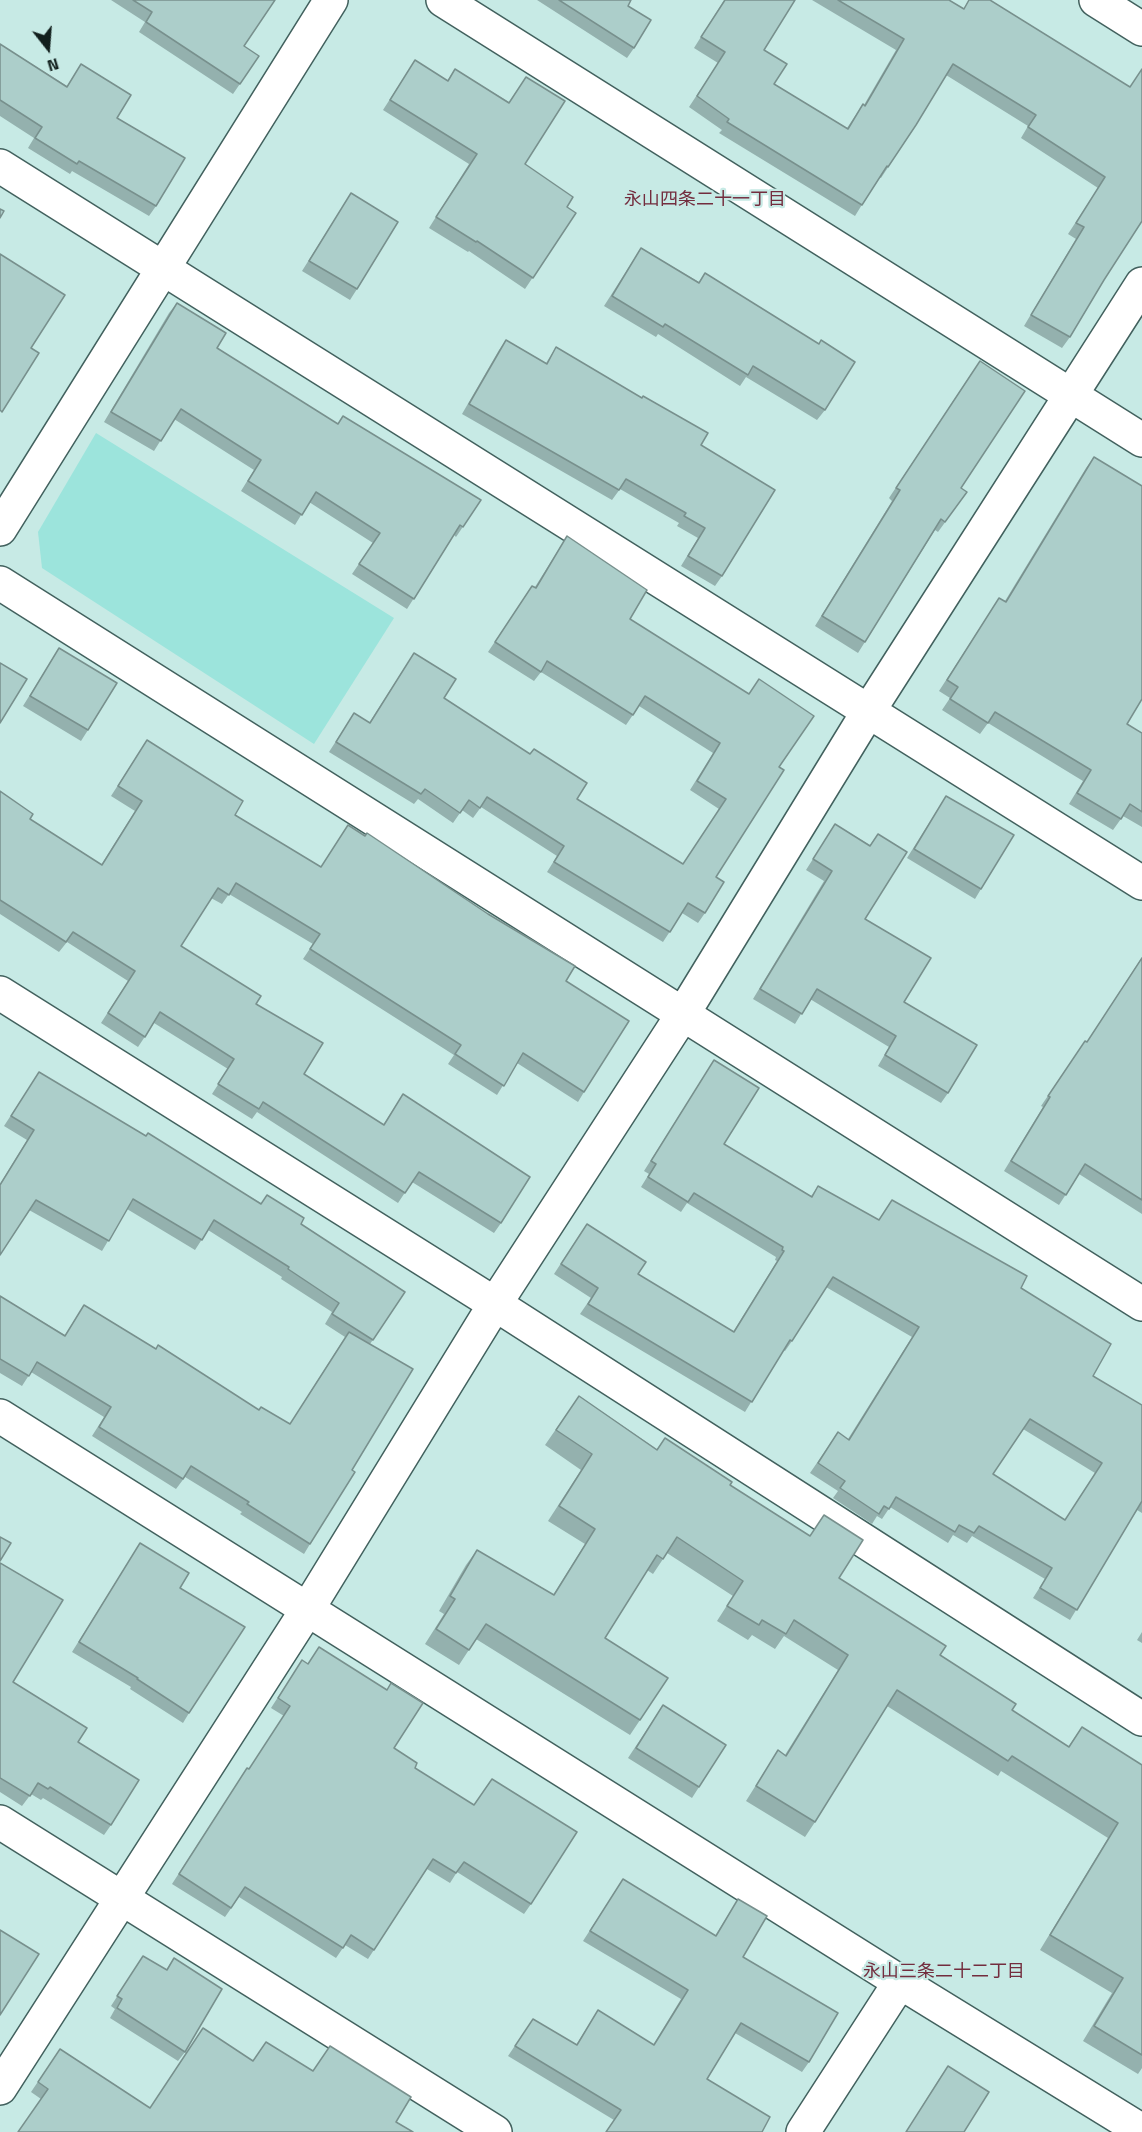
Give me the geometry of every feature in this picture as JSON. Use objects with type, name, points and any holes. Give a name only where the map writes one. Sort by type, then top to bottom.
[{"type":"street","points":[[0,529],[331,0]]},
{"type":"street","points":[[443,0],[1142,440]]},
{"type":"street","points":[[1096,0],[1142,29]]},
{"type":"street","points":[[0,166],[1142,883]]},
{"type":"street","points":[[0,2088],[307,1610],[495,1304],[683,1014],[868,712],[1142,284]]},
{"type":"street","points":[[0,583],[1142,1304]]},
{"type":"street","points":[[0,993],[495,1304],[1142,1719]]},
{"type":"street","points":[[0,1416],[900,1983],[1142,2131]]},
{"type":"street","points":[[0,1822],[495,2132]]},
{"type":"street","points":[[803,2132],[900,1983]]},
{"type":"shaded area","points":[[96,433],[394,618],[314,744],[42,568],[38,532]]},
{"type":"building","points":[[133,0],[275,0],[244,46],[259,56],[240,84],[146,22],[152,12]]},
{"type":"building","points":[[559,0],[631,0],[628,6],[651,20],[634,48]]},
{"type":"building","points":[[725,0],[795,0],[764,50],[787,64],[774,84],[848,129],[863,104],[865,106],[904,39],[838,0],[949,0],[964,9],[969,0],[990,0],[1130,87],[1142,69],[1142,221],[1070,337],[1031,315],[1084,227],[1076,223],[1105,177],[1028,127],[1036,115],[953,64],[916,125],[862,205],[727,122],[729,119],[697,96],[725,52],[701,37]]},
{"type":"building","points":[[0,44],[67,87],[81,64],[131,95],[117,118],[185,158],[156,206],[79,161],[77,164],[35,138],[42,127],[0,100]]},
{"type":"building","points":[[415,60],[448,81],[455,69],[509,103],[526,77],[565,101],[525,164],[573,197],[567,207],[576,213],[533,278],[436,217],[477,154],[390,100]]},
{"type":"building","points":[[351,193],[398,222],[357,289],[309,261]]},
{"type":"building","points":[[641,248],[699,283],[705,273],[819,344],[821,340],[855,362],[825,410],[753,366],[748,375],[665,324],[663,327],[612,296]]},
{"type":"building","points":[[0,254],[65,295],[31,348],[39,353],[2,412],[0,410]]},
{"type":"building","points":[[177,303],[226,333],[217,348],[338,424],[343,416],[481,500],[463,527],[460,525],[414,599],[359,564],[380,533],[316,492],[302,515],[248,481],[261,460],[181,409],[161,441],[111,412]]},
{"type":"building","points":[[506,340],[547,364],[556,347],[642,398],[643,396],[708,433],[701,445],[775,490],[722,576],[688,556],[705,528],[684,516],[686,513],[626,479],[619,490],[469,404]]},
{"type":"building","points":[[980,361],[1025,391],[961,488],[967,492],[945,522],[941,519],[865,642],[822,616],[900,490],[896,488]]},
{"type":"building","points":[[1094,457],[1142,486],[1142,699],[1127,724],[1142,733],[1142,812],[1130,804],[1121,819],[1077,793],[1091,770],[995,712],[988,723],[950,699],[958,687],[947,680],[999,598],[1006,602]]},
{"type":"building","points":[[567,536],[647,590],[630,619],[749,694],[759,679],[814,716],[779,767],[784,770],[716,877],[724,882],[705,913],[688,903],[670,932],[554,862],[564,846],[487,797],[480,808],[469,800],[460,813],[425,789],[421,794],[336,742],[354,713],[370,723],[414,653],[456,679],[444,698],[530,754],[534,749],[587,783],[577,799],[683,864],[726,799],[697,781],[720,743],[645,696],[633,715],[547,661],[541,672],[495,642],[532,586],[536,588]]},
{"type":"building","points":[[59,648],[117,683],[88,730],[30,696]]},
{"type":"building","points":[[0,663],[27,679],[0,723]]},
{"type":"building","points":[[147,740],[243,801],[235,815],[321,867],[348,825],[365,836],[367,833],[488,914],[575,966],[566,981],[629,1021],[584,1092],[523,1053],[504,1086],[455,1054],[461,1045],[310,949],[320,934],[236,883],[229,895],[218,888],[181,946],[261,996],[256,1004],[323,1043],[304,1074],[384,1125],[403,1094],[530,1177],[501,1223],[419,1172],[405,1193],[263,1102],[259,1109],[218,1084],[234,1059],[160,1012],[145,1037],[108,1013],[135,971],[73,932],[66,942],[0,900],[0,791],[33,814],[30,819],[102,865],[142,801],[118,786]]},
{"type":"building","points":[[946,796],[1014,835],[981,889],[914,849]]},
{"type":"building","points":[[835,824],[870,846],[878,834],[907,852],[865,919],[931,958],[904,1002],[977,1045],[948,1093],[885,1055],[896,1036],[817,989],[802,1014],[760,989],[832,871],[813,859]]},
{"type":"building","points":[[1142,958],[1142,1200],[1085,1164],[1066,1195],[1011,1161],[1050,1097],[1048,1096],[1085,1041],[1087,1042]]},
{"type":"building","points":[[714,1060],[759,1088],[724,1144],[812,1197],[818,1186],[879,1220],[892,1200],[1027,1276],[1021,1288],[1111,1344],[1093,1376],[1142,1405],[1142,1501],[1077,1610],[1040,1588],[1052,1568],[979,1526],[974,1533],[959,1525],[955,1532],[896,1497],[889,1509],[884,1506],[879,1514],[840,1488],[845,1481],[818,1463],[838,1432],[849,1440],[919,1327],[833,1277],[792,1341],[790,1340],[752,1402],[588,1304],[598,1288],[561,1264],[587,1224],[646,1262],[638,1274],[734,1332],[784,1251],[783,1247],[694,1193],[688,1202],[648,1177],[656,1164],[651,1161]],"holes":[[[1030,1419],[1102,1463],[1065,1520],[993,1474]]]},
{"type":"building","points":[[39,1072],[146,1136],[148,1133],[261,1204],[267,1195],[304,1218],[301,1224],[405,1292],[373,1340],[332,1314],[339,1303],[288,1269],[289,1267],[214,1220],[202,1240],[133,1199],[109,1241],[36,1200],[0,1255],[0,1185],[34,1130],[11,1116]]},
{"type":"building","points":[[0,1296],[65,1336],[84,1305],[156,1349],[158,1345],[259,1410],[261,1407],[290,1424],[349,1332],[413,1369],[352,1470],[355,1472],[310,1544],[191,1466],[183,1479],[99,1427],[111,1407],[37,1362],[29,1376],[0,1359]]},
{"type":"building","points":[[579,1396],[657,1450],[665,1438],[732,1482],[730,1485],[810,1536],[824,1515],[863,1540],[839,1578],[946,1646],[940,1655],[1016,1704],[1012,1710],[1069,1747],[1082,1727],[1142,1765],[1142,2055],[1094,2026],[1123,1978],[1050,1935],[1118,1823],[1012,1756],[1008,1761],[897,1690],[815,1822],[756,1786],[778,1750],[786,1756],[848,1655],[794,1620],[786,1634],[762,1620],[759,1625],[727,1606],[743,1581],[677,1537],[663,1559],[657,1555],[605,1638],[668,1678],[640,1720],[486,1624],[469,1650],[436,1629],[455,1599],[450,1596],[477,1550],[554,1595],[595,1529],[559,1506],[592,1454],[556,1430]]},
{"type":"building","points":[[0,1537],[11,1543],[0,1561]]},
{"type":"building","points":[[140,1543],[189,1573],[180,1588],[245,1627],[189,1713],[79,1642]]},
{"type":"building","points":[[0,1563],[63,1600],[13,1682],[87,1728],[78,1742],[139,1780],[111,1825],[50,1787],[48,1789],[38,1783],[30,1796],[0,1778]]},
{"type":"building","points":[[319,1647],[387,1690],[391,1683],[423,1703],[394,1748],[417,1763],[415,1768],[474,1805],[492,1779],[577,1832],[531,1904],[464,1862],[456,1873],[433,1859],[374,1950],[351,1935],[343,1948],[245,1887],[231,1908],[179,1874],[290,1706],[278,1698],[302,1660],[308,1664]]},
{"type":"building","points":[[663,1705],[726,1745],[699,1787],[636,1748]]},
{"type":"building","points":[[623,1879],[716,1936],[738,1899],[767,1916],[743,1957],[838,2013],[809,2062],[741,2023],[707,2079],[770,2117],[762,2132],[606,2132],[621,2110],[515,2046],[533,2019],[577,2045],[598,2010],[654,2045],[688,1990],[590,1931]]},
{"type":"building","points":[[0,1930],[39,1954],[0,2015]]},
{"type":"building","points":[[143,1956],[167,1970],[174,1958],[222,1989],[185,2052],[117,2008],[122,1999],[117,1996]]},
{"type":"building","points":[[203,2028],[253,2061],[266,2042],[313,2071],[330,2046],[411,2097],[396,2122],[413,2132],[18,2132],[48,2089],[38,2082],[60,2049],[150,2108]]},
{"type":"building","points":[[948,2066],[989,2092],[964,2132],[906,2132]]},
{"type":"district","name":"永山四条二十一丁目","points":[[705,201]]},
{"type":"district","name":"永山三条二十二丁目","points":[[944,1973]]}]
